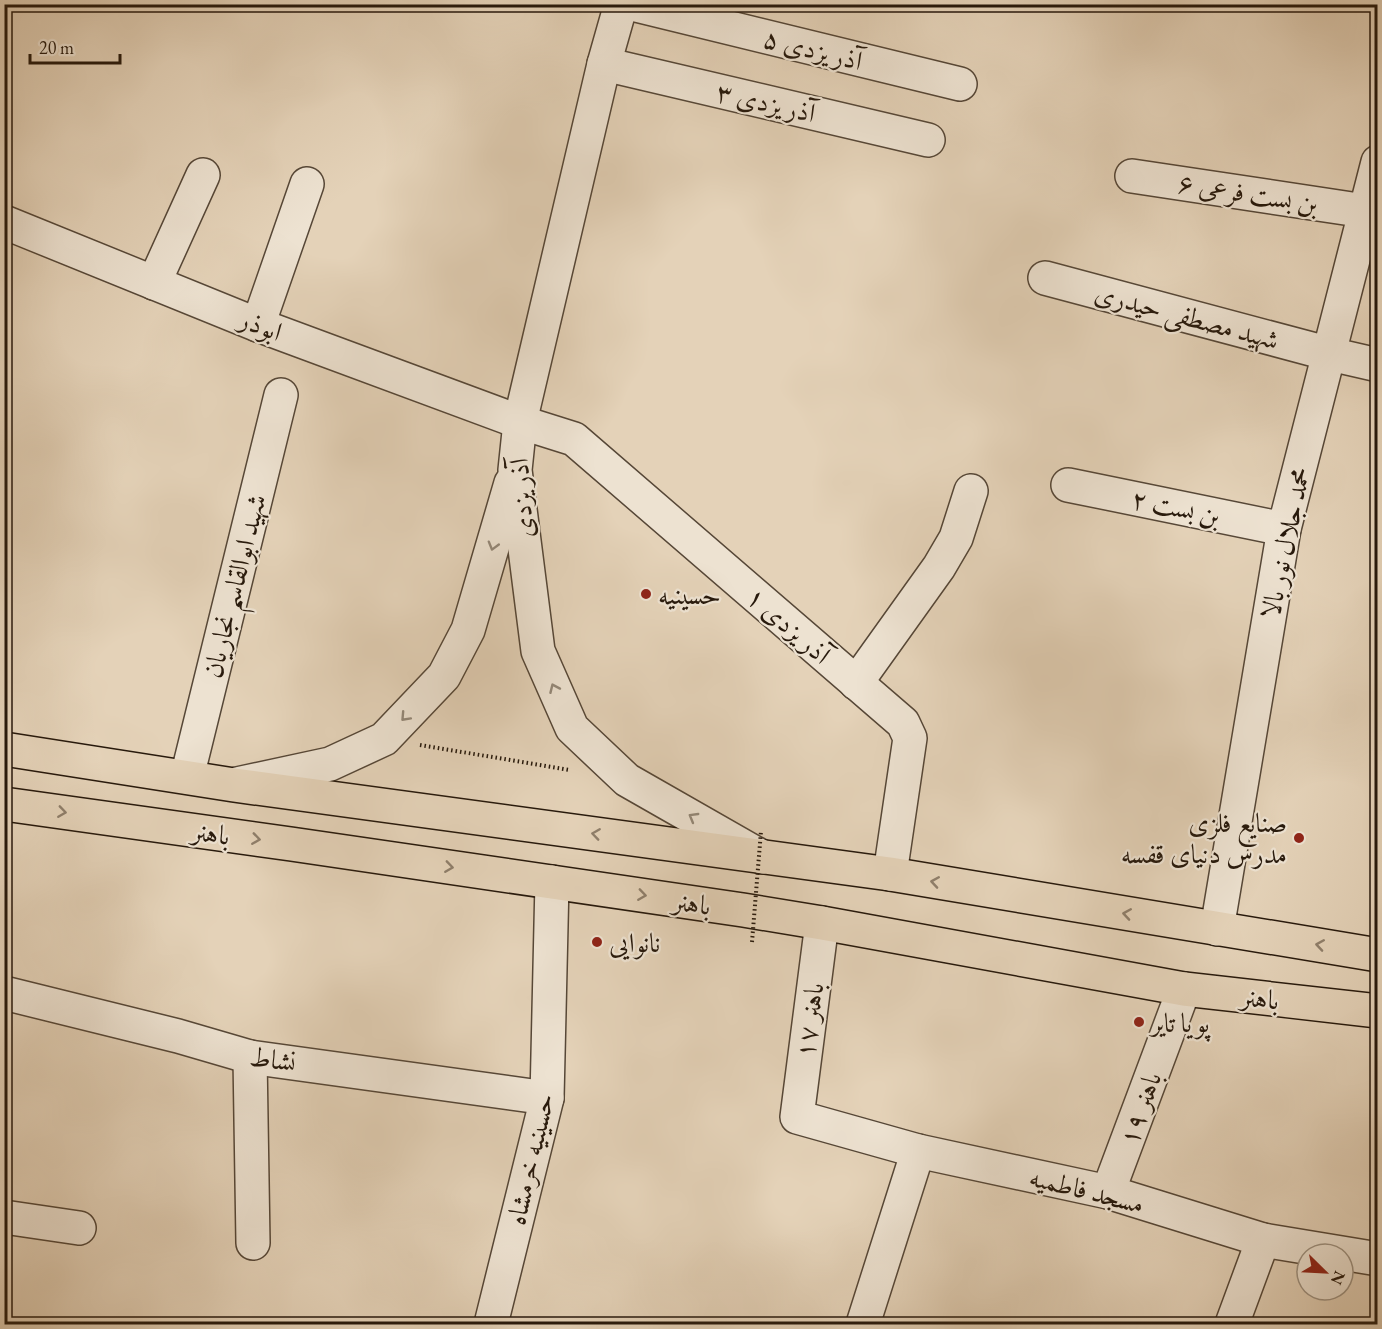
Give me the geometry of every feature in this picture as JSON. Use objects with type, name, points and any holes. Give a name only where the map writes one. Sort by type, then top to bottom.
[{"type":"main road","name":"باهنر","points":[[4,749],[234,785],[761,844],[890,874],[1377,955]]},
{"type":"main road","name":"باهنر","points":[[4,804],[822,923],[1184,989],[1377,1011]]},
{"type":"street","name":"آذر یزدی","points":[[621,4],[604,63],[520,422],[515,470],[537,651],[572,728],[627,780],[761,844]]},
{"type":"street","name":"آذر یزدی ۵","points":[[632,4],[960,84]]},
{"type":"street","name":"آذر یزدی ۳","points":[[604,63],[928,140]]},
{"type":"street","name":"محمد جلال نور بالا","points":[[1217,928],[1284,529],[1377,162]]},
{"type":"street","points":[[154,283],[203,175]]},
{"type":"street","name":"بن بست فرعی ۶","points":[[1132,176],[1365,211]]},
{"type":"street","points":[[258,325],[307,184]]},
{"type":"street","name":"ابوذر","points":[[4,222],[258,325],[520,422]]},
{"type":"street","name":"شهید مصطفی حیدری","points":[[1045,278],[1377,365]]},
{"type":"street","name":"شهید ابوالقاسم نجاریان","points":[[187,777],[281,395]]},
{"type":"street","name":"آذر یزدی ۱","points":[[520,422],[574,439],[903,723],[910,738],[890,874]]},
{"type":"street","points":[[234,785],[330,764],[384,739],[444,676],[468,630],[515,470]]},
{"type":"street","name":"بن بست ۲","points":[[1068,485],[1284,529]]},
{"type":"street","points":[[856,683],[939,567],[956,538],[971,491]]},
{"type":"street","name":"حسینیه خرمشاه","points":[[491,1324],[547,1098],[552,882]]},
{"type":"street","name":"باهنر ۱۷","points":[[797,1117],[822,923]]},
{"type":"street","name":"باهنر ۱۹","points":[[1108,1192],[1184,989]]},
{"type":"street","name":"نشاط","points":[[4,993],[178,1036],[250,1057],[547,1098]]},
{"type":"street","points":[[250,1057],[253,1243]]},
{"type":"street","name":"مسجد فاطمیه","points":[[797,1117],[918,1151],[1108,1192],[1263,1240],[1377,1259]]},
{"type":"street","points":[[863,1324],[918,1151]]},
{"type":"street","points":[[4,1217],[79,1228]]},
{"type":"street","points":[[1232,1324],[1263,1240]]},
{"type":"path","points":[[384,739],[581,772]]},
{"type":"path","points":[[752,942],[761,844]]},
{"type":"place","name":"حسینیه","points":[[646,594]]},
{"type":"place","name":"صنایع فلزی مدرس دنیای قفسه","points":[[1299,838]]},
{"type":"place","name":"نانوایی","points":[[597,942]]},
{"type":"place","name":"پویا تایر","points":[[1139,1022]]}]
